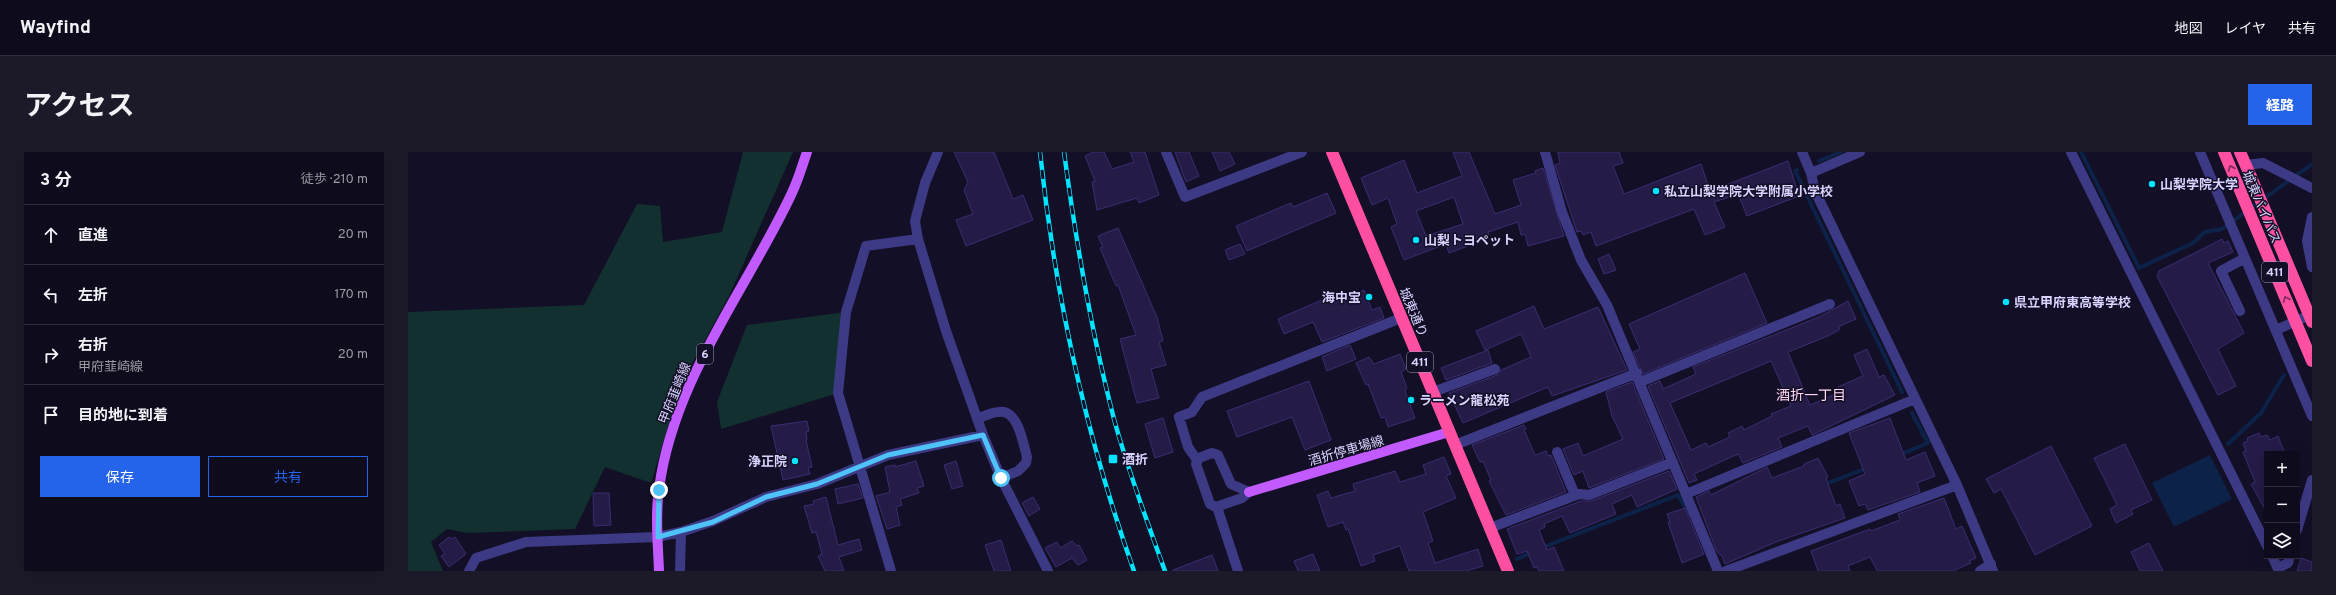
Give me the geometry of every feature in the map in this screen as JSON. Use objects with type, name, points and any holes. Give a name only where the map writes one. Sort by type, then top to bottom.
[{"type":"highway","name":"城東通り","points":[[1332,152],[1508,571]]},
{"type":"highway","name":"城東バイパス","points":[[2224,152],[2312,361]]},
{"type":"highway","name":"城東バイパス","points":[[2240,152],[2312,322]]},
{"type":"main road","name":"甲府韮崎線","points":[[659,571],[659,490],[668,447],[678,414],[693,376],[792,194],[806,152]]},
{"type":"main road","name":"酒折停車場線","points":[[1249,492],[1449,432]]},
{"type":"street","points":[[938,152],[925,183],[915,221],[918,239],[946,331],[983,435],[1001,478],[1048,571]]},
{"type":"street","points":[[1166,152],[1185,197],[1302,152]]},
{"type":"street","points":[[1545,152],[1562,212],[1581,260],[1607,305],[1638,378],[1659,434],[1673,462],[1718,571]]},
{"type":"street","points":[[1802,152],[1811,173],[1815,191],[1958,485],[1992,568],[1980,571]]},
{"type":"street","points":[[1811,173],[1860,152]]},
{"type":"street","points":[[2071,152],[2264,540]]},
{"type":"street","points":[[2200,152],[2312,416]]},
{"type":"street","points":[[2246,165],[2263,163],[2311,187]]},
{"type":"street","points":[[2312,217],[2307,241],[2312,267]]},
{"type":"street","points":[[891,571],[861,464],[838,393],[846,312],[866,246],[918,239]]},
{"type":"street","points":[[2240,311],[2220,271],[2245,258]]},
{"type":"street","points":[[1455,445],[1638,378],[1830,304]]},
{"type":"street","points":[[2276,330],[2312,314]]},
{"type":"street","points":[[1196,460],[1212,453],[1218,455],[1228,481],[1249,492],[1242,498],[1217,507],[1210,504],[1196,460],[1188,447],[1179,417],[1192,412],[1202,397],[1401,318]]},
{"type":"street","points":[[1433,392],[1494,369]]},
{"type":"street","points":[[1686,494],[1916,399]]},
{"type":"street","points":[[977,419],[998,412],[1005,412],[1015,420],[1027,457],[1026,463],[1018,471],[1001,478]]},
{"type":"street","points":[[469,571],[476,558],[526,542],[658,537],[681,532],[713,522],[766,497],[817,484],[861,464],[888,455],[983,435]]},
{"type":"street","points":[[1557,452],[1575,495]]},
{"type":"street","points":[[1490,528],[1575,495],[1589,495],[1673,462]]},
{"type":"street","points":[[2299,523],[2312,480]]},
{"type":"street","points":[[1726,571],[1958,485]]},
{"type":"street","points":[[1217,507],[1238,571]]},
{"type":"street","points":[[680,571],[681,532]]},
{"type":"street","points":[[2273,559],[2278,569],[2288,563],[2289,559]]},
{"type":"green space","points":[[743,152],[793,152],[729,296],[688,371],[672,413],[651,483],[605,467],[575,529],[467,533],[447,529],[431,542],[443,571],[408,571],[408,312],[584,305],[637,204],[660,206],[663,242],[722,232]]},
{"type":"green space","points":[[846,312],[838,393],[721,429],[717,402],[747,325]]},
{"type":"water","points":[[2210,455],[2232,499],[2174,527],[2152,483]]},
{"type":"building","points":[[954,152],[994,152],[1013,199],[1023,195],[1033,220],[966,246],[956,220],[973,214],[964,190],[968,182]]},
{"type":"building","points":[[1093,152],[1104,152],[1112,169],[1134,162],[1130,152],[1145,152],[1159,195],[1139,203],[1137,198],[1097,210],[1092,182],[1095,181],[1085,156]]},
{"type":"building","points":[[1175,152],[1189,152],[1199,176],[1186,182]]},
{"type":"building","points":[[1212,152],[1229,152],[1235,164],[1220,171]]},
{"type":"building","points":[[1453,152],[1469,152],[1495,214],[1521,205],[1513,180],[1536,173],[1535,171],[1543,168],[1564,236],[1528,246],[1525,234],[1521,235],[1518,222],[1488,232],[1489,234],[1466,242],[1468,246],[1449,253],[1446,244],[1404,260],[1391,227],[1397,224],[1388,198],[1372,205],[1361,178],[1404,160],[1417,193],[1462,176]],"holes":[[[1454,197],[1463,224],[1426,236],[1416,211]]]},
{"type":"building","name":"私立山梨学院大学附属小学校","points":[[1558,152],[1619,152],[1623,163],[1613,166],[1624,194],[1701,164],[1710,191],[1788,161],[1799,196],[1747,216],[1738,194],[1714,202],[1725,227],[1705,235],[1694,209],[1596,246],[1591,232],[1583,235],[1581,231],[1577,232],[1555,165],[1560,163]]},
{"type":"building","points":[[1327,193],[1336,213],[1247,251],[1236,226],[1291,203],[1293,207]]},
{"type":"building","points":[[1118,228],[1157,317],[1163,341],[1159,342],[1166,365],[1151,369],[1159,398],[1137,403],[1120,339],[1136,335],[1118,285],[1116,286],[1100,248],[1103,247],[1098,236]]},
{"type":"building","points":[[2222,239],[2224,243],[2228,241],[2233,252],[2208,263],[2244,333],[2218,349],[2236,386],[2218,395],[2157,276],[2159,271]]},
{"type":"building","points":[[1240,244],[1245,254],[1229,260],[1225,250]]},
{"type":"building","points":[[1609,254],[1616,270],[1604,274],[1598,259]]},
{"type":"building","points":[[1745,273],[1767,323],[1643,374],[1633,352],[1640,349],[1629,324]]},
{"type":"building","points":[[1364,290],[1372,310],[1380,307],[1384,318],[1322,342],[1313,322],[1284,334],[1278,319],[1331,296],[1334,303]]},
{"type":"building","points":[[1848,301],[1856,319],[1840,326],[1839,330],[1828,336],[1788,352],[1810,405],[1840,392],[1838,387],[1863,376],[1854,355],[1867,349],[1879,377],[1884,375],[1895,395],[1812,435],[1808,426],[1778,438],[1782,447],[1743,463],[1738,454],[1694,474],[1697,480],[1689,483],[1648,386],[1660,381],[1663,389],[1696,374],[1693,367],[1819,317]],"holes":[[[1771,361],[1791,406],[1771,414],[1772,416],[1744,430],[1742,426],[1728,433],[1730,437],[1708,447],[1706,443],[1691,450],[1670,403]]]},
{"type":"building","points":[[1534,306],[1544,329],[1598,307],[1627,370],[1552,396],[1548,387],[1463,423],[1449,393],[1497,375],[1501,370],[1531,357],[1521,334],[1485,350],[1476,331]]},
{"type":"building","points":[[1350,345],[1356,359],[1327,371],[1322,357]]},
{"type":"building","points":[[1488,350],[1492,363],[1446,380],[1441,368]]},
{"type":"building","points":[[1400,354],[1406,369],[1401,372],[1407,388],[1405,391],[1415,418],[1388,427],[1385,417],[1381,418],[1368,384],[1366,385],[1356,363],[1369,357],[1374,364]]},
{"type":"building","points":[[1309,381],[1331,440],[1305,450],[1292,417],[1237,437],[1227,411]]},
{"type":"building","points":[[1632,382],[1664,459],[1589,488],[1583,471],[1574,475],[1563,449],[1578,443],[1583,456],[1623,439],[1612,416],[1606,392]]},
{"type":"building","name":"酒折","points":[[1163,418],[1173,452],[1155,458],[1145,424]]},
{"type":"building","points":[[1890,418],[1906,460],[1925,452],[1935,476],[1917,483],[1920,492],[1868,510],[1865,504],[1859,506],[1849,481],[1865,474],[1849,433]]},
{"type":"building","points":[[807,421],[809,431],[806,432],[806,440],[812,467],[808,468],[810,474],[783,480],[771,426]]},
{"type":"building","points":[[1524,425],[1526,429],[1524,430],[1535,455],[1546,451],[1548,456],[1551,455],[1566,492],[1506,515],[1489,481],[1491,480],[1483,461],[1480,462],[1472,445]]},
{"type":"building","points":[[2259,433],[2261,437],[2267,435],[2270,440],[2278,436],[2284,451],[2264,451],[2264,508],[2251,484],[2255,482],[2243,452],[2246,451],[2243,443],[2248,441],[2247,438]]},
{"type":"building","points":[[2125,444],[2152,500],[2131,510],[2133,514],[2116,523],[2110,509],[2117,505],[2094,458]]},
{"type":"building","points":[[2051,446],[2092,526],[2035,555],[2001,489],[1994,493],[1986,479]]},
{"type":"building","points":[[1444,457],[1451,474],[1446,476],[1456,498],[1423,512],[1433,541],[1428,543],[1435,563],[1478,549],[1483,566],[1466,571],[1409,571],[1400,546],[1373,555],[1375,561],[1361,566],[1348,529],[1346,530],[1343,522],[1328,527],[1317,495],[1328,491],[1331,498],[1355,491],[1353,484],[1395,471],[1400,482],[1426,474],[1423,465]]},
{"type":"building","points":[[1818,458],[1828,477],[1826,478],[1836,506],[1840,504],[1845,518],[1776,542],[1725,564],[1721,554],[1720,555],[1716,550],[1696,497],[1709,491],[1711,495],[1767,467],[1772,478],[1804,466],[1804,464]]},
{"type":"building","points":[[916,461],[924,486],[917,488],[919,493],[900,499],[902,505],[896,507],[900,525],[887,529],[876,496],[890,492],[885,467],[895,465],[895,467]]},
{"type":"building","points":[[956,461],[963,486],[952,489],[944,465]]},
{"type":"building","points":[[1669,471],[1677,489],[1637,507],[1632,495],[1612,504],[1616,514],[1570,533],[1562,516],[1544,524],[1545,527],[1539,530],[1547,550],[1554,547],[1564,571],[1539,571],[1537,567],[1534,568],[1527,551],[1517,554],[1507,529],[1581,501],[1591,501]]},
{"type":"building","points":[[858,484],[863,498],[838,504],[835,489]]},
{"type":"building","points":[[593,493],[609,493],[611,525],[594,526]]},
{"type":"building","points":[[826,497],[838,545],[859,539],[862,550],[839,557],[844,571],[825,571],[818,556],[822,554],[816,532],[812,533],[804,506],[814,504],[813,501]]},
{"type":"building","points":[[1033,497],[1040,509],[1029,516],[1022,503]]},
{"type":"building","points":[[1944,498],[1956,529],[1962,526],[1976,558],[1969,561],[1971,563],[1953,571],[1877,571],[1870,557],[1848,566],[1850,571],[1818,571],[1811,551],[1870,529],[1871,531],[1900,520],[1898,514]]},
{"type":"building","points":[[1685,508],[1704,554],[1682,563],[1668,522],[1670,522],[1667,514]]},
{"type":"building","points":[[449,537],[451,539],[455,537],[466,554],[449,567],[441,556],[445,554],[439,545]]},
{"type":"building","points":[[1001,540],[1011,571],[994,571],[985,545]]},
{"type":"building","points":[[1072,541],[1077,546],[1079,545],[1087,560],[1078,565],[1072,558],[1056,567],[1045,548],[1057,542],[1060,548]]},
{"type":"building","points":[[2149,543],[2163,571],[2140,571],[2131,552]]},
{"type":"building","points":[[1313,554],[1320,571],[1298,571],[1294,561]]},
{"type":"building","points":[[1212,555],[1218,571],[1173,571],[1173,570]]},
{"type":"building","points":[[2301,558],[2312,562],[2312,571],[2297,571]]},
{"type":"waterway","points":[[1819,161],[1841,152]]},
{"type":"waterway","points":[[2081,152],[2139,268],[2193,243],[2205,232],[2222,229],[2312,164]]},
{"type":"waterway","points":[[1797,170],[1795,171],[1902,392]]},
{"type":"waterway","points":[[2228,444],[2261,413],[2284,375]]},
{"type":"waterway","points":[[1899,455],[1928,443],[1912,413]]},
{"type":"waterway","points":[[1823,485],[1867,468]]},
{"type":"waterway","points":[[1541,548],[1678,495],[1689,514]]},
{"type":"waterway","points":[[1517,559],[1533,552]]},
{"type":"railway","points":[[1040,152],[1054,259],[1075,364],[1101,469],[1134,571]]},
{"type":"railway","points":[[1064,152],[1085,286],[1098,353],[1125,458],[1165,571]]},
{"type":"place","name":"山梨学院大学","points":[[2152,184]]},
{"type":"place","name":"私立山梨学院大学附属小学校","points":[[1656,191]]},
{"type":"place","name":"山梨トヨペット","points":[[1416,240]]},
{"type":"place","name":"海中宝","points":[[1369,297]]},
{"type":"place","name":"県立甲府東高等学校","points":[[2006,302]]},
{"type":"place","name":"ラーメン龍松苑","points":[[1411,400]]},
{"type":"place","name":"酒折","points":[[1113,459]]},
{"type":"place","name":"浄正院","points":[[795,461]]},
{"type":"district","name":"酒折一丁目","points":[[1811,395]]},
{"type":"route","points":[[659,490],[658,537],[681,532],[713,522],[766,497],[817,484],[861,464],[888,455],[983,435],[1001,478]]}]
